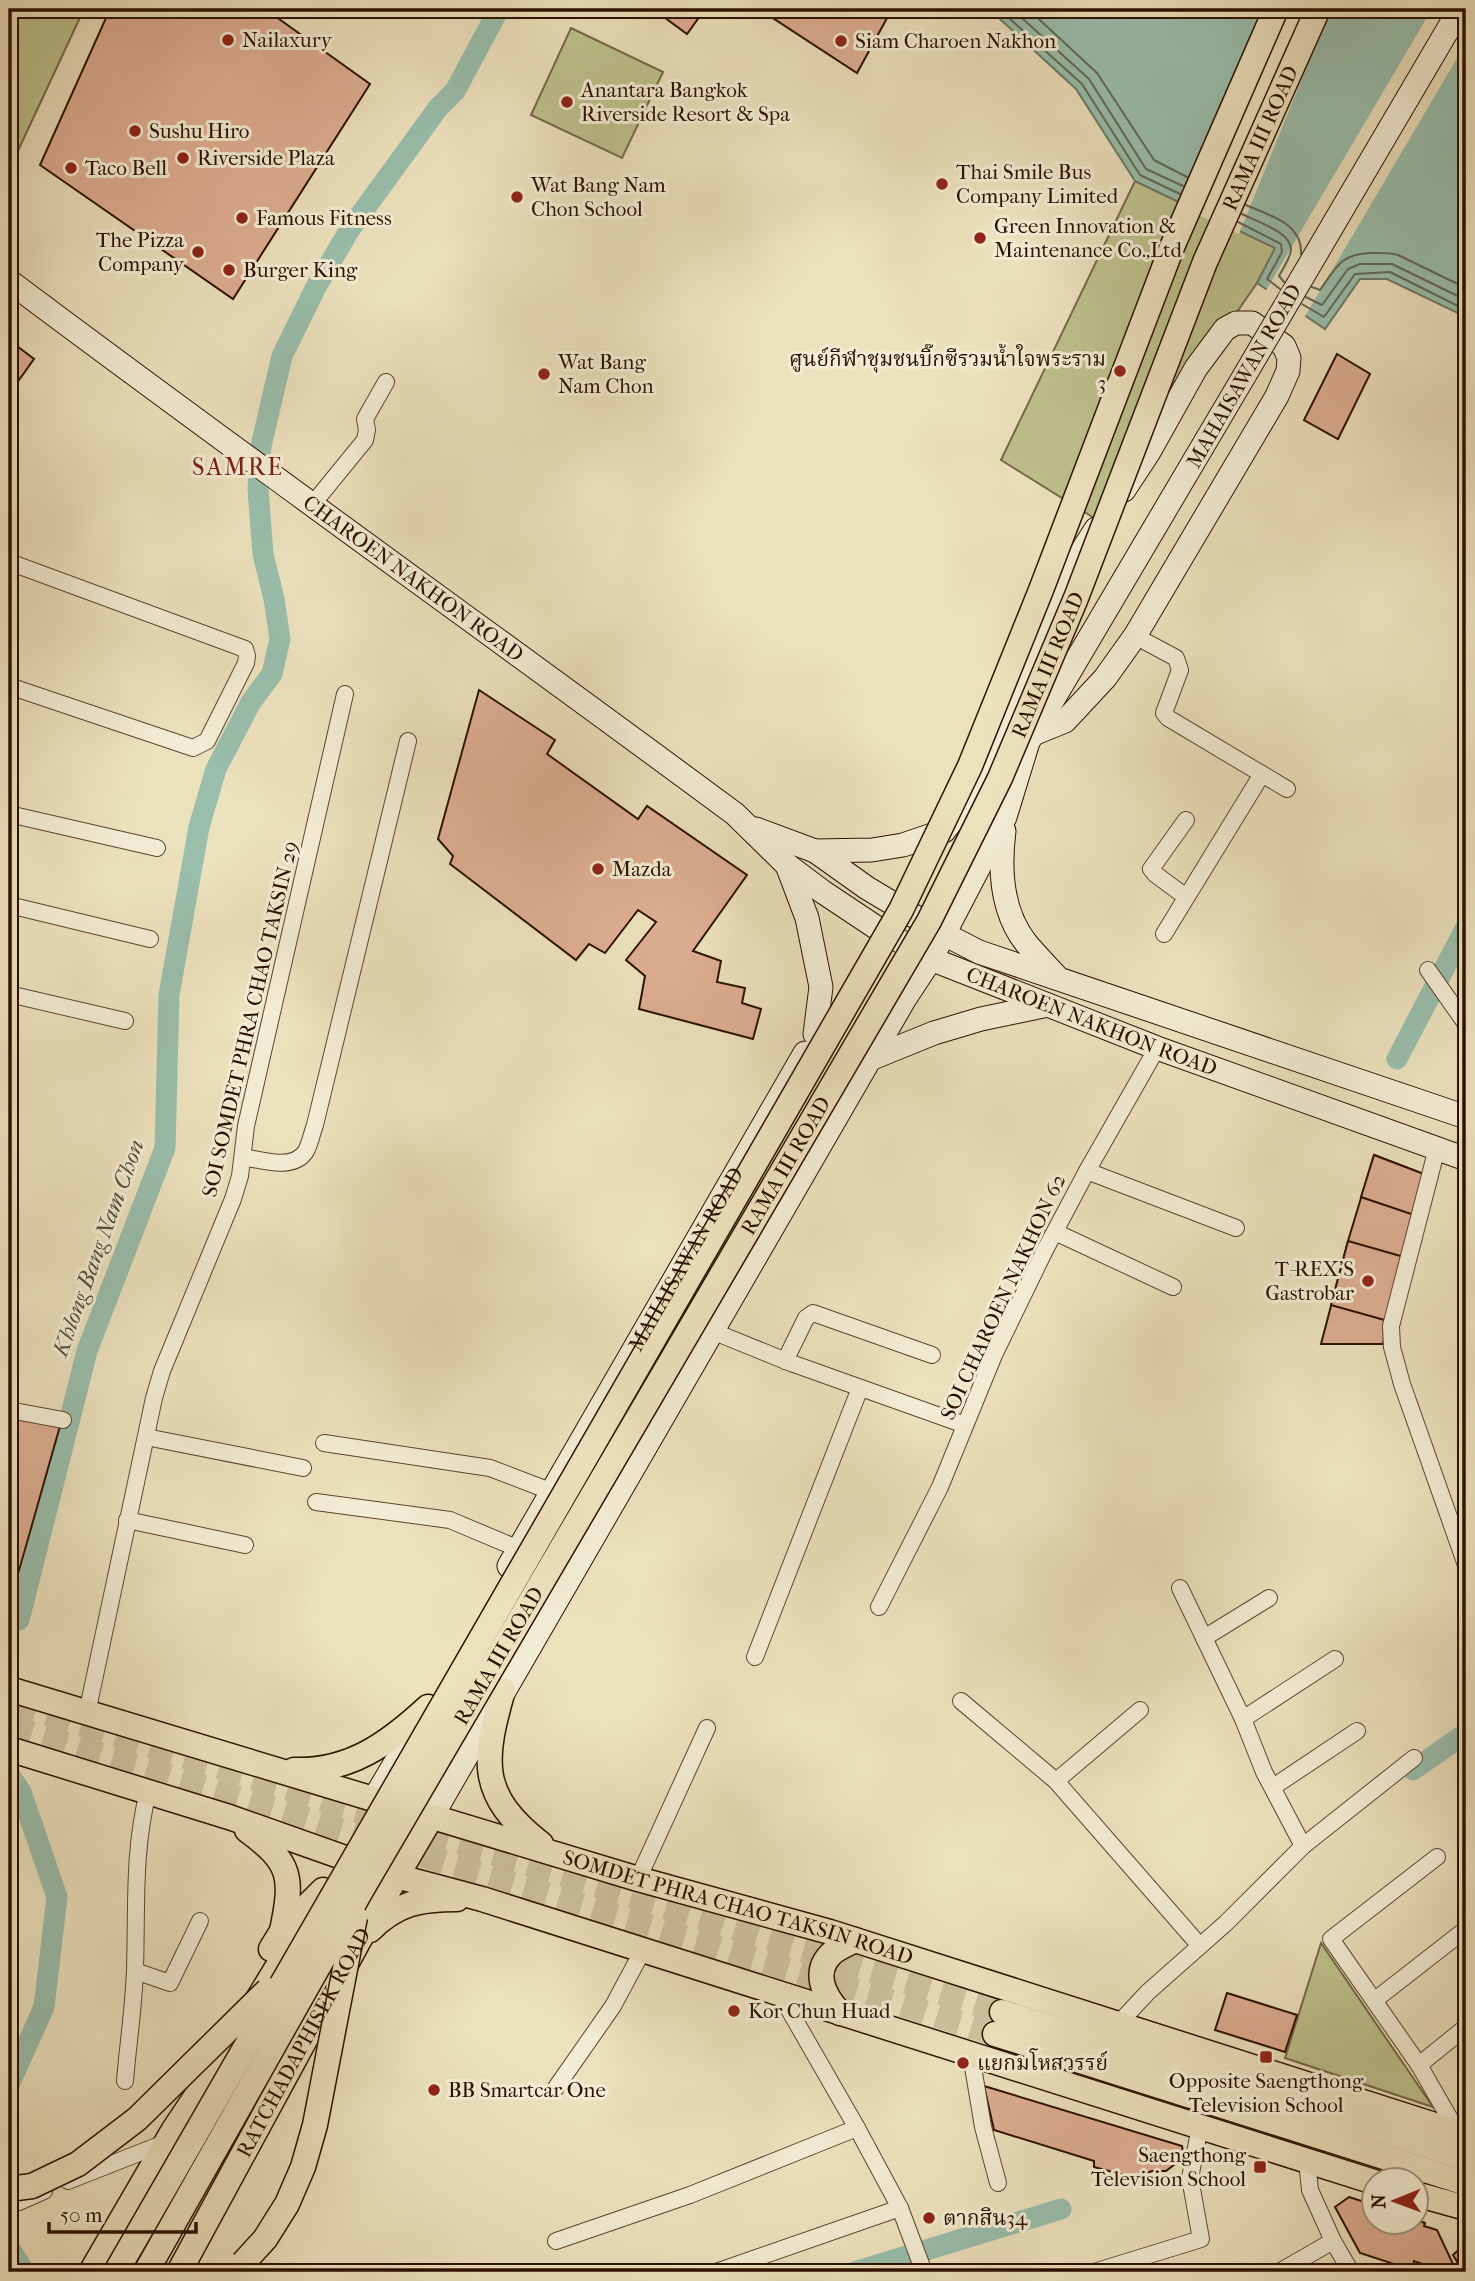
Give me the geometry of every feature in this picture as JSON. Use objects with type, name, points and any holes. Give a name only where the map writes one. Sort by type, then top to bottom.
[{"type":"main road","name":"RAMA III ROAD","points":[[116,2272],[901,910],[970,766],[1041,590],[1172,247],[1276,9]]},
{"type":"main road","name":"RAMA III ROAD","points":[[146,2272],[362,1889],[929,921],[1000,778],[1081,585],[1205,262],[1318,9]]},
{"type":"main road","name":"MAHAISAWAN ROAD","points":[[432,1816],[502,1690],[904,1000],[931,959],[1005,817],[1031,738],[1460,9]]},
{"type":"main road","name":"CHAROEN NAKHON ROAD","points":[[9,281],[233,448],[704,791],[749,827],[787,865],[877,928],[931,959],[1157,1048],[1466,1158]]},
{"type":"main road","points":[[980,788],[1031,652],[1072,567],[1149,452],[1196,368],[1225,329],[1236,323],[1252,323],[1284,346],[1289,358],[1288,371],[1277,396],[1135,636],[1105,678],[1065,720],[1031,738]]},
{"type":"main road","name":"MAHAISAWAN ROAD","points":[[374,1799],[877,928],[944,831],[980,788],[1031,738]]},
{"type":"main road","points":[[1005,817],[1000,856],[1003,889],[1010,915],[1025,942],[1057,978]]},
{"type":"main road","name":"CHAROEN NAKHON ROAD","points":[[749,827],[815,851],[894,904],[979,952],[1466,1117]]},
{"type":"main road","points":[[815,851],[873,850],[904,845],[944,831]]},
{"type":"main road","points":[[787,865],[807,918],[821,987],[816,1034]]},
{"type":"main road","points":[[870,1059],[934,1033],[981,1019],[1048,1005]]},
{"type":"main road","name":"SOMDET PHRA CHAO TAKSIN ROAD","points":[[9,1689],[638,1879],[855,1940],[1459,2132]]},
{"type":"main road","points":[[502,1690],[491,1732],[488,1765],[494,1789],[505,1810],[521,1829],[550,1851]]},
{"type":"main road","points":[[272,1769],[326,1767],[366,1755],[402,1731],[428,1707]]},
{"type":"main road","points":[[9,1749],[229,1817],[396,1876],[482,1899],[1360,2178]]},
{"type":"main road","points":[[91,2272],[170,2136],[228,2050],[374,1799]]},
{"type":"main road","name":"RATCHADAPHISEK ROAD","points":[[179,2272],[358,1942],[432,1816]]},
{"type":"main road","points":[[229,1817],[270,1847],[286,1870],[289,1900],[282,1931]]},
{"type":"main road","points":[[170,2136],[205,2059],[282,1931],[323,1889]]},
{"type":"main road","points":[[228,2272],[243,2263],[265,2239],[287,2204],[303,2166],[315,2124],[362,1889]]},
{"type":"main road","points":[[358,1942],[381,1919],[404,1905],[430,1899],[482,1899]]},
{"type":"main road","points":[[840,2013],[827,1999],[821,1978],[831,1954],[855,1940]]},
{"type":"main road","points":[[12,2198],[78,2164],[137,2119],[290,1968]]},
{"type":"main road","points":[[1466,2158],[998,2023],[1466,2183]]},
{"type":"main road","points":[[228,2050],[240,2043],[254,2043],[270,2049],[279,2059],[284,2078]]},
{"type":"main road","points":[[1430,2198],[1466,2208]]},
{"type":"street","points":[[306,500],[365,440],[365,419],[386,382]]},
{"type":"street","points":[[9,562],[245,649],[247,656],[208,741],[193,748],[9,686]]},
{"type":"street","points":[[1135,636],[1176,659],[1179,664],[1181,670],[1164,713],[1168,718],[1287,789]]},
{"type":"street","name":"SOI SOMDET PHRA CHAO TAKSIN 29","points":[[87,1713],[127,1520],[162,1371],[225,1222],[240,1176],[246,1126],[345,694]]},
{"type":"street","points":[[243,1157],[283,1163],[295,1161],[305,1153],[318,1111],[408,741]]},
{"type":"street","points":[[1164,934],[1262,774]]},
{"type":"street","points":[[9,814],[157,848]]},
{"type":"street","points":[[1186,820],[1151,869],[1186,897]]},
{"type":"street","points":[[9,905],[150,939]]},
{"type":"street","points":[[1428,970],[1466,1024]]},
{"type":"street","points":[[9,994],[125,1021]]},
{"type":"street","name":"SOI CHAROEN NAKHON 62","points":[[879,1607],[940,1487],[994,1355],[1055,1232],[1157,1048]]},
{"type":"street","points":[[1437,1148],[1391,1326],[1392,1347],[1402,1384],[1466,1565]]},
{"type":"street","points":[[1087,1171],[1236,1228]]},
{"type":"street","points":[[1055,1232],[1173,1287]]},
{"type":"street","points":[[785,1361],[807,1318],[813,1313],[932,1355]]},
{"type":"street","points":[[712,1331],[785,1361],[965,1425]]},
{"type":"street","points":[[755,1657],[860,1388]]},
{"type":"street","points":[[9,1410],[63,1420]]},
{"type":"street","points":[[146,1437],[303,1468]]},
{"type":"street","points":[[324,1443],[490,1468],[550,1492]]},
{"type":"street","points":[[316,1502],[450,1520],[519,1549]]},
{"type":"street","points":[[127,1520],[244,1545]]},
{"type":"street","points":[[1180,1588],[1264,1772],[1303,1846]]},
{"type":"street","points":[[1203,1638],[1269,1598]]},
{"type":"street","points":[[1242,1719],[1335,1659]]},
{"type":"street","points":[[961,1702],[1056,1782],[1200,1946]]},
{"type":"street","points":[[1056,1782],[1140,1710]]},
{"type":"street","points":[[638,1879],[707,1728]]},
{"type":"street","points":[[1273,1787],[1357,1731]]},
{"type":"street","points":[[1119,2023],[1147,1992],[1226,1923],[1303,1846],[1414,1758]]},
{"type":"street","points":[[125,2081],[135,1971],[137,1860],[140,1824],[148,1792]]},
{"type":"street","points":[[1437,1857],[1331,1939],[1419,2065],[1459,2132]]},
{"type":"street","points":[[135,1971],[170,1983],[200,1922]]},
{"type":"street","points":[[1375,2000],[1466,1929]]},
{"type":"street","points":[[555,2089],[613,2006],[643,1950]]},
{"type":"street","points":[[780,1994],[900,2208],[922,2266]]},
{"type":"street","points":[[1419,2065],[1466,2027]]},
{"type":"street","points":[[971,2055],[983,2127],[998,2183]]},
{"type":"street","points":[[1094,2272],[1201,2239],[1190,2178],[1200,2127]]},
{"type":"street","points":[[555,2241],[690,2195],[857,2128]]},
{"type":"street","points":[[12,2198],[170,2136]]},
{"type":"street","points":[[1307,2161],[1310,2190],[1333,2241],[1351,2272]]},
{"type":"street","points":[[716,2272],[900,2208]]},
{"type":"street","points":[[1279,2272],[1333,2241]]},
{"type":"shaded area","points":[[9,9],[84,9],[9,170]]},
{"type":"shaded area","points":[[571,28],[663,72],[622,158],[531,115]]},
{"type":"shaded area","name":"ศูนย์กีฬาชุมชนบิ๊กซีรวมน้ำใจพระราม 3","points":[[1135,181],[1276,248],[1257,283],[1094,518],[1001,460]]},
{"type":"shaded area","points":[[1321,1943],[1433,2107],[1285,2058]]},
{"type":"water","points":[[989,9],[1466,9],[1466,317],[1387,279],[1360,279],[1325,329],[1257,283],[1275,248],[1135,181],[1076,89]]},
{"type":"pier","points":[[1263,9],[1333,9],[1322,29],[1239,234],[1179,206]]},
{"type":"pier","points":[[1432,9],[1466,9],[1466,43],[1304,318],[1265,292]]},
{"type":"building","name":"Riverside Plaza","points":[[110,9],[265,9],[370,84],[233,299],[40,165]]},
{"type":"building","points":[[653,9],[705,9],[687,34]]},
{"type":"building","name":"Siam Charoen Nakhon","points":[[759,9],[892,9],[857,73]]},
{"type":"building","points":[[9,340],[34,359],[9,394]]},
{"type":"building","points":[[1337,354],[1370,374],[1338,439],[1304,420]]},
{"type":"building","name":"Mazda","points":[[479,690],[555,740],[547,754],[638,819],[647,806],[747,875],[693,951],[721,961],[717,982],[745,988],[742,1003],[761,1009],[753,1039],[639,1009],[645,976],[626,960],[656,922],[638,910],[605,953],[589,944],[576,960],[450,864],[453,856],[438,839]]},
{"type":"building","name":"T-REX'S Gastrobar","points":[[1374,1155],[1424,1174],[1383,1344],[1321,1344],[1348,1241]]},
{"type":"building","name":"T-REX'S Gastrobar","points":[[1374,1155],[1424,1174],[1414,1215],[1361,1197]]},
{"type":"building","name":"T-REX'S Gastrobar","points":[[1348,1241],[1404,1257],[1388,1321],[1331,1305]]},
{"type":"building","points":[[9,1418],[60,1426],[9,1606]]},
{"type":"building","points":[[1227,1993],[1297,2015],[1285,2052],[1215,2030]]},
{"type":"building","points":[[984,2086],[1182,2146],[1184,2157],[1166,2171],[1152,2171],[1135,2178],[1094,2167],[1094,2161],[994,2130]]},
{"type":"building","points":[[1349,2197],[1360,2201],[1360,2236],[1430,2236],[1430,2228],[1437,2230],[1453,2264],[1440,2270],[1414,2261],[1412,2270],[1360,2253],[1335,2207]]},
{"type":"building","points":[[1463,2246],[1466,2247],[1466,2272],[1463,2272],[1453,2255]]},
{"type":"waterway","name":"Khlong Bang Nam Chon","points":[[19,1620],[87,1351],[165,1148],[169,995],[199,827],[216,769],[251,702],[272,674],[280,639],[263,554],[258,489],[261,446],[282,356],[316,287],[350,229],[438,108],[455,91],[499,9]]},
{"type":"waterway","points":[[1397,1059],[1466,927]]},
{"type":"waterway","points":[[1413,1770],[1466,1733]]},
{"type":"waterway","name":"Khlong Bang Nam Chon","points":[[9,1774],[21,1792],[57,1897],[44,2007],[9,2085]]},
{"type":"waterway","points":[[854,2272],[1061,2209]]},
{"type":"waterway","name":"Khlong Bang Nam Chon","points":[[9,2247],[24,2272]]},
{"type":"tunnel","points":[[13,1703],[1002,2012]]},
{"type":"tunnel","points":[[9,1726],[995,2034]]},
{"type":"place","name":"Nailaxury","points":[[228,40]]},
{"type":"place","name":"Siam Charoen Nakhon","points":[[841,41]]},
{"type":"place","name":"Anantara Bangkok Riverside Resort & Spa","points":[[567,102]]},
{"type":"place","name":"Sushu Hiro","points":[[135,131]]},
{"type":"place","name":"Riverside Plaza","points":[[183,158]]},
{"type":"place","name":"Taco Bell","points":[[71,168]]},
{"type":"place","name":"Thai Smile Bus Company Limited","points":[[942,184]]},
{"type":"place","name":"Wat Bang Nam Chon School","points":[[517,197]]},
{"type":"place","name":"Famous Fitness","points":[[242,218]]},
{"type":"place","name":"Green Innovation & Maintenance Co.,Ltd","points":[[980,238]]},
{"type":"place","name":"The Pizza Company","points":[[198,252]]},
{"type":"place","name":"Burger King","points":[[229,270]]},
{"type":"place","name":"ศูนย์กีฬาชุมชนบิ๊กซีรวมน้ำใจพระราม 3","points":[[1120,371]]},
{"type":"place","name":"Wat Bang Nam Chon","points":[[544,374]]},
{"type":"place","name":"Mazda","points":[[598,869]]},
{"type":"place","name":"T-REX'S Gastrobar","points":[[1368,1281]]},
{"type":"place","name":"Kor Chun Huad","points":[[734,2011]]},
{"type":"place","name":"Opposite Saengthong Television School","points":[[1266,2057]]},
{"type":"place","name":"แยกมโหสวรรย์","points":[[963,2063]]},
{"type":"place","name":"BB Smartcar One","points":[[434,2090]]},
{"type":"place","name":"Saengthong Television School","points":[[1260,2167]]},
{"type":"place","name":"ตากสิน34","points":[[929,2218]]},
{"type":"district","name":"SAMRE","points":[[238,467]]}]
